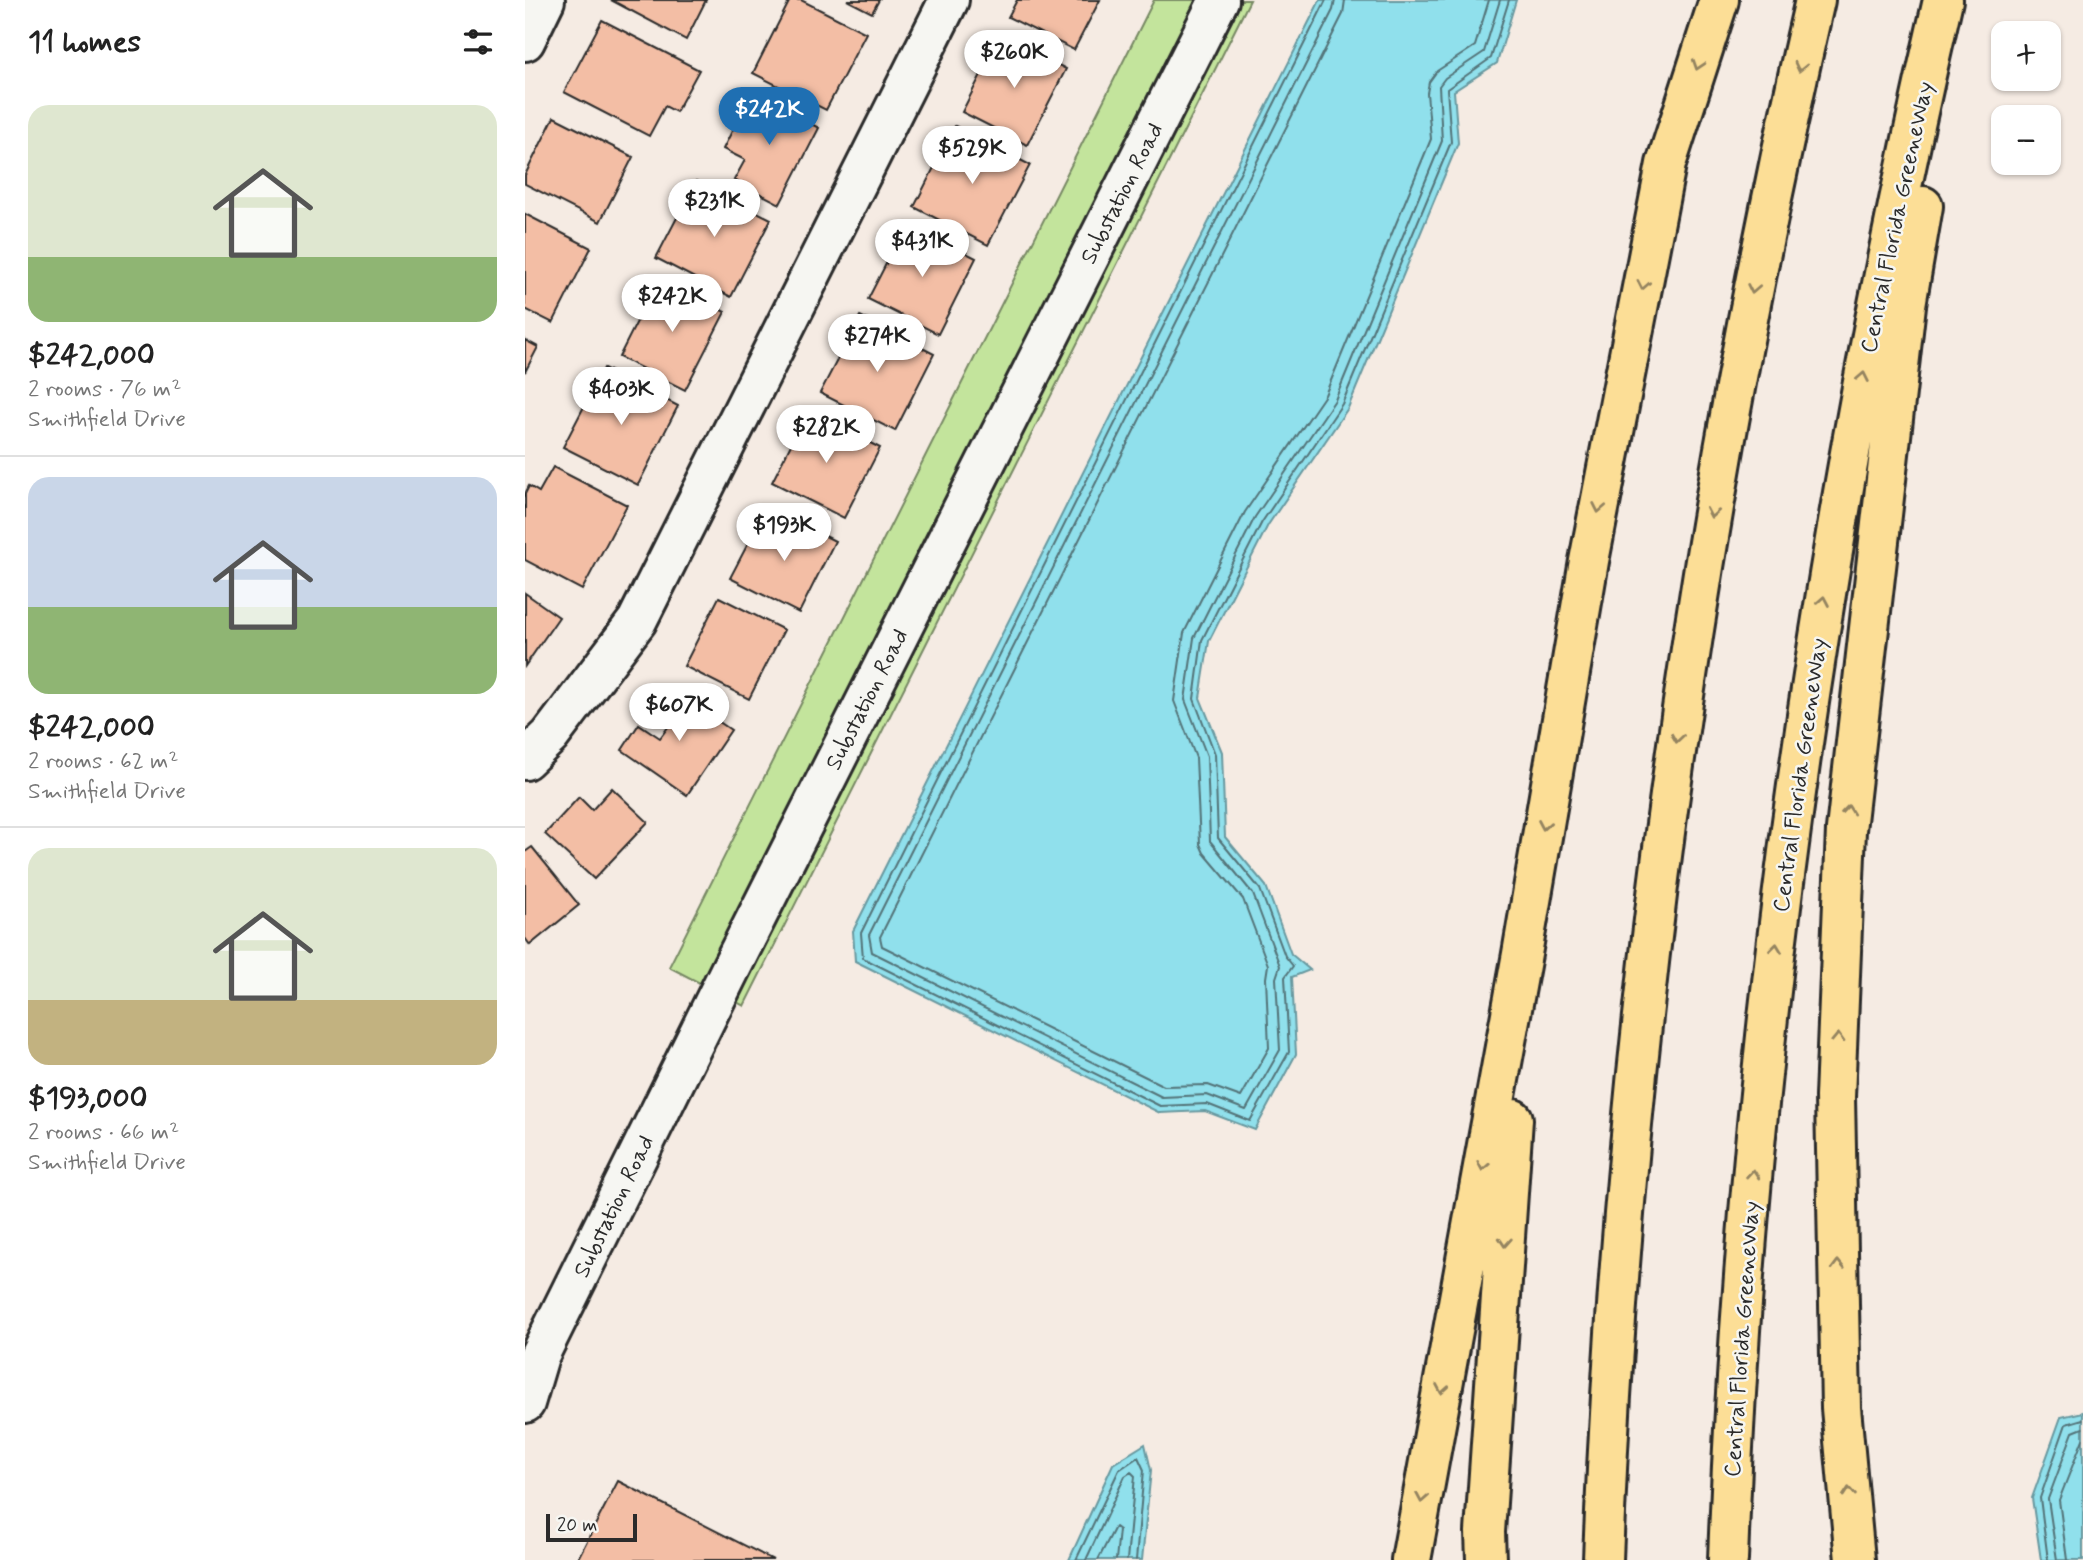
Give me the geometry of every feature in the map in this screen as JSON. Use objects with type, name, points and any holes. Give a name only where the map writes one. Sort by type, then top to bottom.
[{"type":"highway","points":[[1411,1560],[1522,954],[1589,561],[1666,164],[1719,0]]},
{"type":"highway","points":[[1603,1560],[1608,1434],[1620,1261],[1652,936],[1672,770],[1696,603],[1724,438],[1758,260],[1815,0]]},
{"type":"highway","name":"Central Florida GreeneWay","points":[[1728,1560],[1732,1440],[1744,1270],[1776,950],[1796,787],[1847,460],[1912,135],[1943,0]]},
{"type":"highway","points":[[1855,1560],[1841,1408],[1835,1097],[1846,830],[1906,305],[1959,0]]},
{"type":"highway","points":[[1486,1560],[1485,1532],[1522,954]]},
{"type":"street","points":[[525,760],[550,737],[637,621],[949,0]]},
{"type":"street","name":"Substation Road","points":[[525,1403],[539,1356],[667,1096],[1219,0]]},
{"type":"green space","points":[[1154,0],[1250,0],[744,1006],[669,967]]},
{"type":"water","points":[[1320,0],[1516,0],[1497,63],[1454,91],[1458,143],[1348,408],[1268,525],[1209,641],[1200,698],[1222,752],[1225,837],[1266,886],[1291,954],[1310,970],[1292,977],[1296,1054],[1255,1130],[1205,1111],[1160,1113],[855,961],[853,931]]},
{"type":"water","points":[[2083,1412],[2083,1560],[2041,1560],[2032,1498],[2061,1417]]},
{"type":"water","points":[[1145,1444],[1151,1470],[1142,1560],[1069,1560],[1113,1464]]},
{"type":"building","points":[[611,0],[706,0],[686,40]]},
{"type":"building","points":[[790,0],[801,0],[866,33],[826,110],[753,73]]},
{"type":"building","points":[[847,0],[879,0],[872,13]]},
{"type":"building","points":[[1017,0],[1100,0],[1074,50],[1008,17]]},
{"type":"building","points":[[602,20],[699,70],[676,112],[665,106],[649,136],[564,92]]},
{"type":"building","points":[[1001,35],[1066,69],[1027,145],[962,112]]},
{"type":"building","points":[[751,93],[819,128],[780,204],[734,180],[745,160],[723,149]]},
{"type":"building","points":[[554,117],[633,157],[600,222],[525,184],[525,175]]},
{"type":"building","points":[[955,126],[1030,165],[988,245],[914,207]]},
{"type":"building","points":[[696,181],[771,219],[731,297],[656,258]]},
{"type":"building","points":[[525,214],[591,248],[553,323],[525,309]]},
{"type":"building","points":[[907,223],[976,258],[938,334],[868,299]]},
{"type":"building","points":[[659,278],[725,312],[685,390],[619,357]]},
{"type":"building","points":[[860,316],[934,354],[895,431],[820,393]]},
{"type":"building","points":[[525,340],[538,347],[525,372]]},
{"type":"building","points":[[604,368],[678,406],[638,485],[563,447]]},
{"type":"building","points":[[808,411],[880,448],[844,518],[772,482]]},
{"type":"building","points":[[553,467],[627,505],[582,590],[525,560],[525,494],[529,486],[539,492]]},
{"type":"building","points":[[784,515],[835,541],[799,613],[730,578],[754,532],[771,541]]},
{"type":"building","points":[[525,593],[559,617],[525,666]]},
{"type":"building","points":[[719,597],[784,630],[749,699],[684,666]]},
{"type":"building","points":[[668,687],[731,730],[687,795],[622,750],[639,724],[660,738],[674,719],[655,706]]},
{"type":"building","points":[[612,788],[648,822],[594,879],[545,834],[579,797],[592,810]]},
{"type":"building","points":[[532,847],[579,905],[530,945],[525,938],[525,852]]},
{"type":"building","points":[[618,1481],[773,1560],[577,1560]]}]
